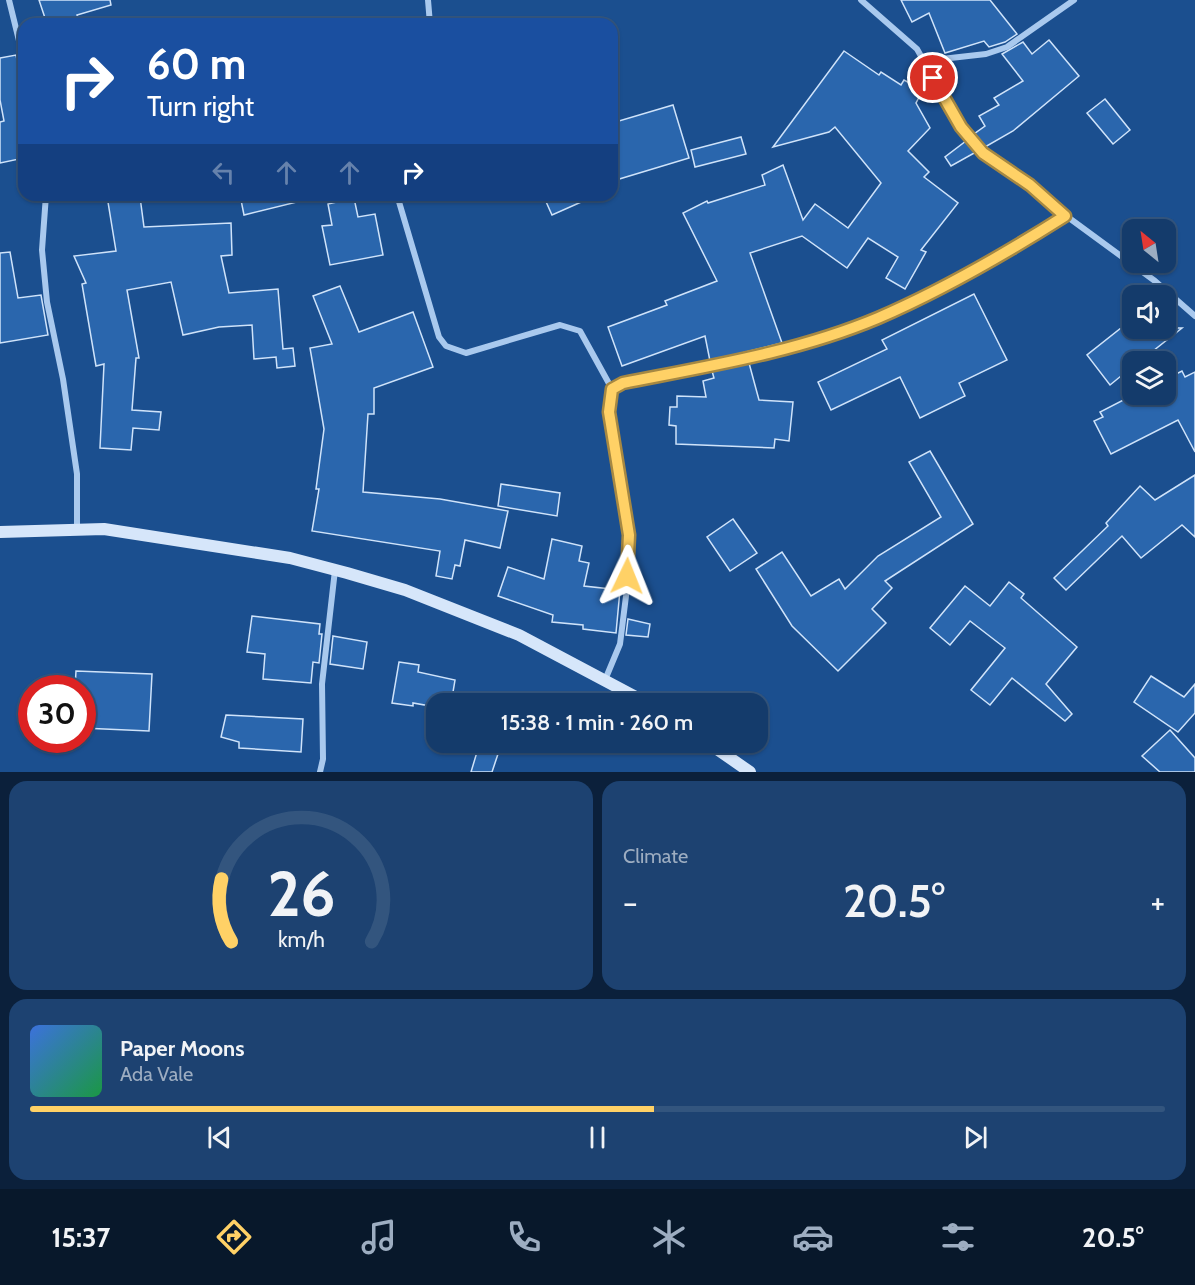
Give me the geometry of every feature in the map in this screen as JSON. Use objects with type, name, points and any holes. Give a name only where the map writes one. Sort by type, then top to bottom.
[{"type":"street","points":[[9,0],[18,37]]},
{"type":"street","points":[[428,0],[430,18]]},
{"type":"street","points":[[861,0],[901,32],[924,61],[961,127],[983,153],[1030,185],[1065,216],[1155,281],[1195,316]]},
{"type":"street","points":[[924,61],[986,54],[1007,47],[1074,0]]},
{"type":"street","points":[[46,201],[43,261],[47,302],[63,379],[77,474],[77,531]]},
{"type":"street","points":[[399,201],[440,337],[446,346],[466,353],[560,325],[580,331],[612,389],[609,412],[629,535],[626,596],[620,644],[605,680]]},
{"type":"street","points":[[612,389],[623,383],[763,354],[877,318],[934,291],[1016,247],[1065,216]]},
{"type":"street","points":[[0,532],[104,529],[290,558],[335,569],[405,590],[519,635],[629,693]]},
{"type":"street","points":[[320,772],[323,759],[322,684],[335,569]]},
{"type":"street","points":[[722,753],[750,772]]},
{"type":"building","points":[[39,0],[110,0],[111,5],[77,15],[78,18],[45,18]]},
{"type":"building","points":[[901,0],[990,0],[1017,34],[1005,42],[989,47],[984,41],[945,53],[929,13],[912,22]]},
{"type":"building","points":[[1049,40],[1079,76],[1013,131],[985,147],[974,134],[985,126],[979,116],[999,105],[994,98],[1023,81],[1002,54],[1023,42],[1032,54]]},
{"type":"building","points":[[844,51],[879,75],[881,72],[901,85],[904,80],[923,90],[916,103],[930,128],[908,151],[929,172],[924,177],[958,203],[921,250],[926,252],[905,289],[886,278],[898,257],[868,238],[847,268],[802,236],[750,253],[782,343],[710,361],[705,336],[622,366],[608,327],[667,305],[665,301],[717,281],[683,213],[707,201],[708,203],[765,185],[762,175],[783,165],[803,220],[815,204],[848,228],[881,183],[835,127],[829,132],[773,147]]},
{"type":"building","points":[[16,55],[18,64],[18,159],[0,163],[0,122],[4,121],[0,100],[0,58]]},
{"type":"building","points":[[1105,99],[1130,130],[1113,144],[1087,113]]},
{"type":"building","points":[[673,105],[689,158],[618,179],[618,121]]},
{"type":"building","points":[[741,137],[746,154],[695,167],[691,150]]},
{"type":"building","points":[[966,141],[976,152],[951,166],[945,157]]},
{"type":"building","points":[[141,201],[144,227],[231,223],[232,255],[221,256],[229,293],[278,289],[283,349],[293,348],[295,366],[277,368],[276,357],[254,359],[252,325],[219,327],[183,335],[171,282],[127,290],[139,358],[136,358],[132,410],[161,412],[159,430],[133,428],[131,450],[100,448],[104,364],[96,366],[82,284],[86,283],[74,256],[116,251],[108,202]]},
{"type":"building","points":[[241,201],[297,201],[297,202],[244,215]]},
{"type":"building","points":[[355,201],[358,217],[375,214],[383,255],[330,265],[322,226],[332,225],[328,204]]},
{"type":"building","points":[[546,201],[584,201],[552,215]]},
{"type":"building","points":[[10,252],[18,298],[41,295],[48,335],[0,343],[0,253]]},
{"type":"building","points":[[340,286],[359,332],[413,312],[433,367],[374,388],[374,414],[368,414],[363,492],[440,499],[508,511],[500,548],[465,540],[460,566],[455,565],[452,579],[436,576],[440,551],[312,531],[319,489],[316,489],[324,429],[310,348],[332,344],[313,296]]},
{"type":"building","points":[[974,294],[1007,360],[959,383],[965,396],[920,418],[900,377],[831,410],[818,382],[887,349],[882,340]]},
{"type":"building","points":[[1121,328],[1122,339],[1168,339],[1153,351],[1122,351],[1122,375],[1110,385],[1087,355]]},
{"type":"building","points":[[749,363],[759,400],[793,402],[789,441],[775,439],[774,448],[676,444],[676,426],[669,425],[670,407],[677,407],[677,396],[706,397],[703,381],[714,378],[712,371]]},
{"type":"building","points":[[1182,371],[1185,377],[1195,372],[1195,452],[1178,420],[1111,454],[1094,421],[1103,417],[1100,412],[1122,401],[1122,405],[1176,405],[1176,374]]},
{"type":"building","points":[[930,451],[973,524],[885,581],[892,588],[872,609],[886,623],[838,671],[792,626],[756,569],[782,552],[811,596],[839,579],[845,589],[878,556],[941,517],[909,462]]},
{"type":"building","points":[[1195,475],[1195,537],[1182,525],[1141,558],[1122,536],[1066,590],[1054,578],[1108,526],[1106,523],[1140,486],[1155,500]]},
{"type":"building","points":[[501,484],[560,493],[557,516],[498,506]]},
{"type":"building","points":[[733,519],[757,553],[730,571],[707,537]]},
{"type":"building","points":[[552,539],[582,546],[579,561],[589,563],[584,586],[620,590],[616,633],[583,629],[583,625],[552,622],[553,615],[498,596],[508,567],[544,579]]},
{"type":"building","points":[[1009,582],[1024,594],[1021,598],[1077,647],[1046,684],[1072,714],[1065,721],[1012,678],[990,705],[971,690],[1005,648],[970,621],[950,645],[930,628],[965,586],[990,606]]},
{"type":"building","points":[[252,616],[320,624],[319,634],[322,634],[319,663],[313,662],[311,683],[263,679],[265,654],[247,652]]},
{"type":"building","points":[[628,619],[650,624],[648,637],[626,635]]},
{"type":"building","points":[[333,636],[367,642],[363,669],[330,664]]},
{"type":"building","points":[[399,662],[419,665],[418,672],[455,680],[453,693],[426,693],[426,705],[392,703]]},
{"type":"building","points":[[76,671],[152,674],[149,731],[96,729],[96,675],[76,675]]},
{"type":"building","points":[[1151,676],[1184,697],[1195,684],[1195,713],[1178,732],[1134,702]]},
{"type":"building","points":[[226,715],[303,719],[301,752],[239,748],[239,742],[221,737]]},
{"type":"building","points":[[1170,730],[1195,758],[1195,772],[1160,772],[1142,756]]},
{"type":"building","points":[[477,753],[498,753],[492,772],[471,772]]},
{"type":"route","points":[[627,576],[629,535],[609,412],[612,389],[623,383],[763,354],[804,343],[877,318],[934,291],[1016,247],[1065,216],[1030,185],[983,153],[961,127],[933,78]]}]
